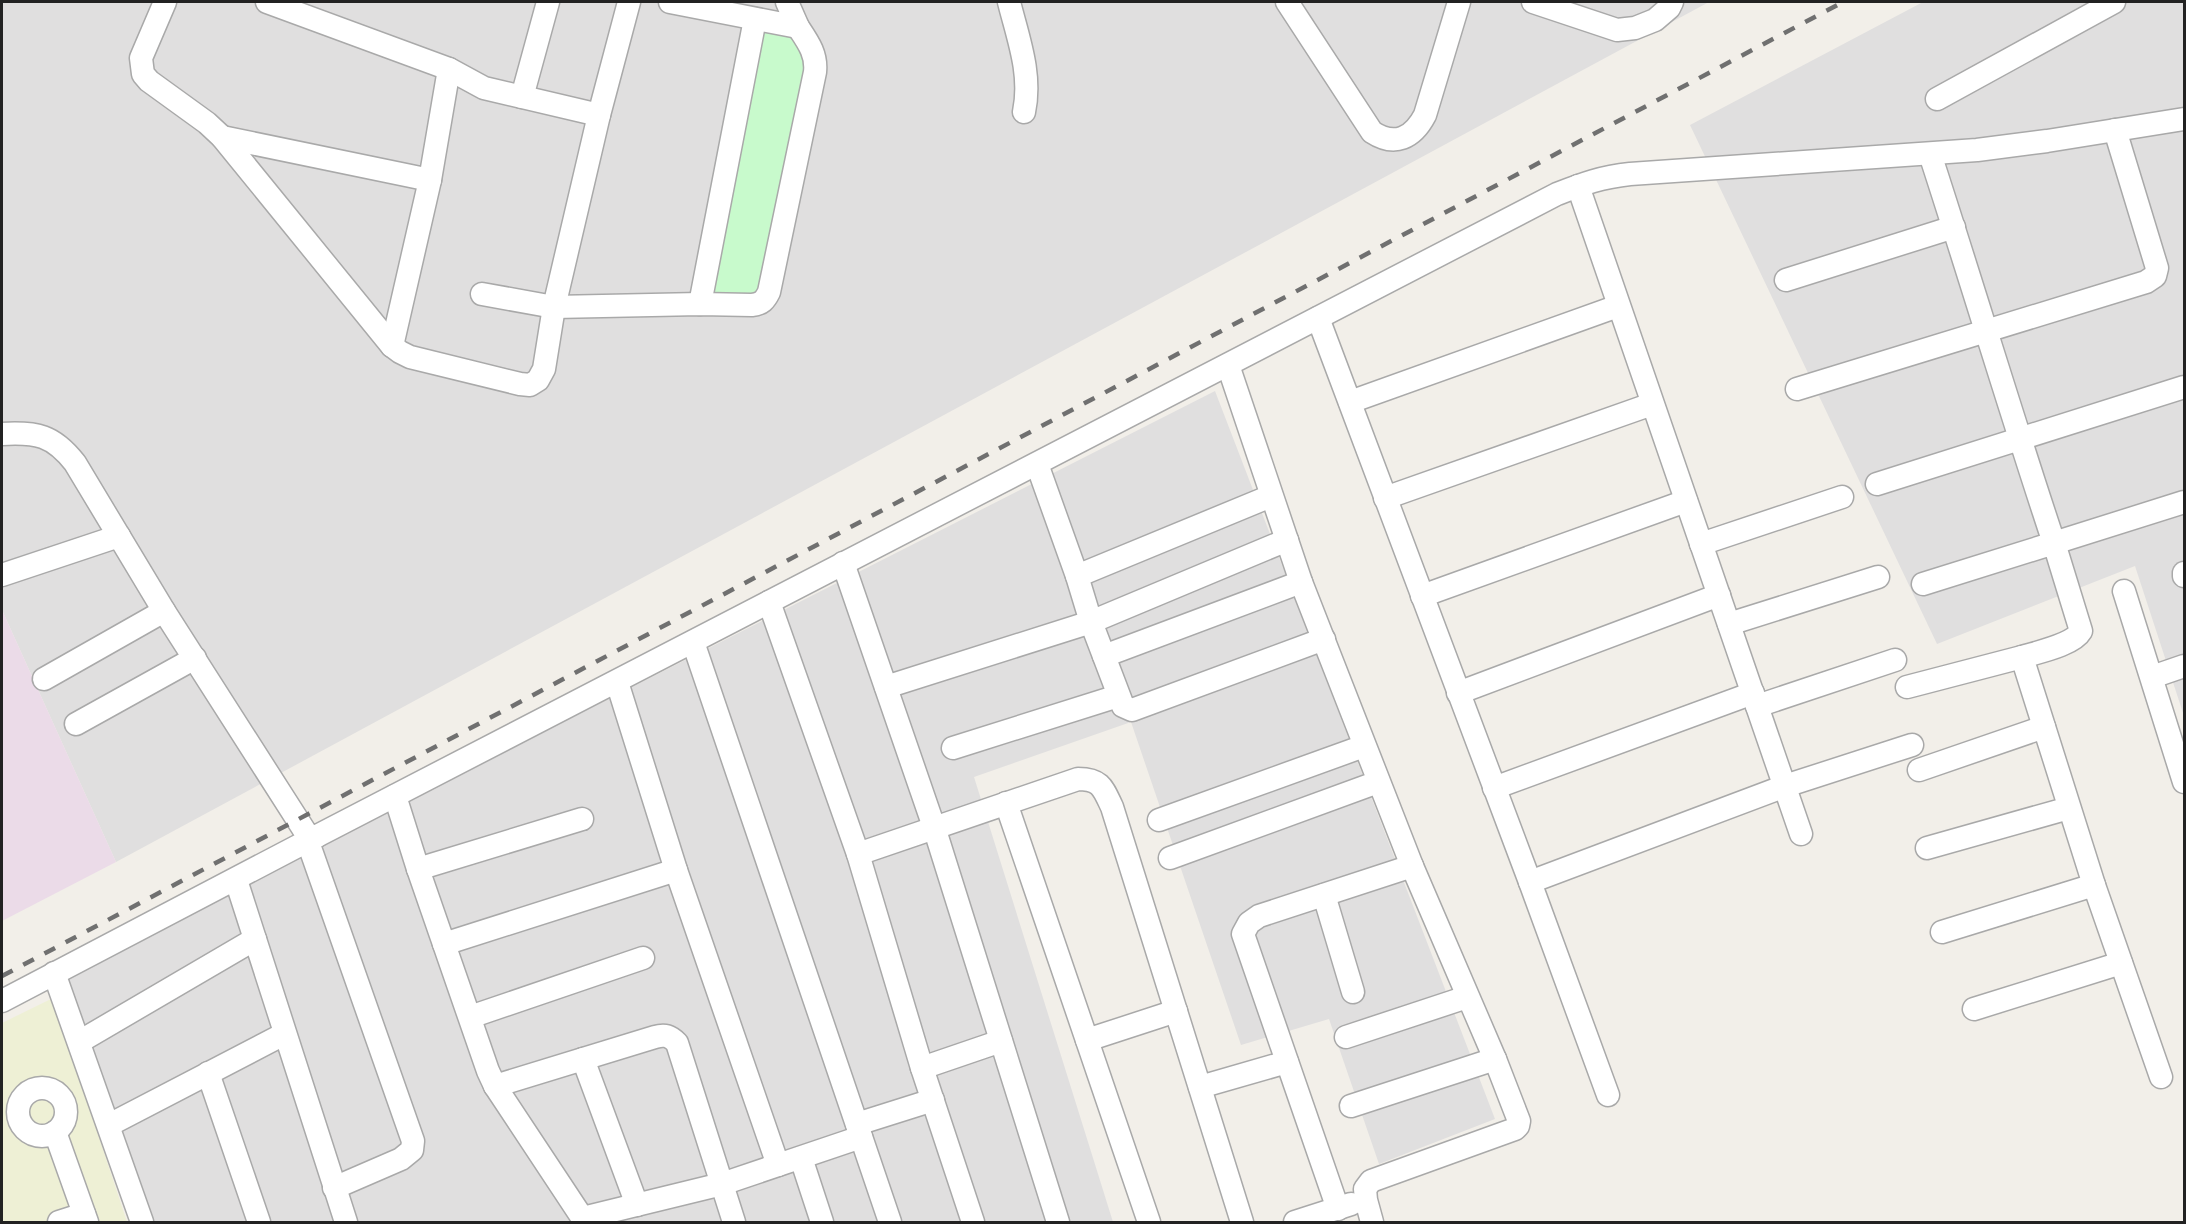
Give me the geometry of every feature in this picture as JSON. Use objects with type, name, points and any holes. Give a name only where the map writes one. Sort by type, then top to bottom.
[{"type":"street","points":[[165,2],[141,58],[142,74],[207,123],[222,138],[392,346],[410,357],[530,385],[538,380],[544,369],[554,307],[599,115],[629,2]]},
{"type":"street","points":[[267,2],[449,69],[484,88],[599,115]]},
{"type":"street","points":[[522,97],[548,2]]},
{"type":"street","points":[[669,2],[798,27]]},
{"type":"street","points":[[482,294],[554,307],[759,304],[765,300],[769,292],[816,61],[787,2]]},
{"type":"street","points":[[1009,2],[1026,68],[1028,94],[1024,112]]},
{"type":"street","points":[[1287,2],[1372,132],[1382,139],[1396,140],[1411,134],[1419,127],[1425,115],[1459,2]]},
{"type":"street","points":[[1533,2],[1566,7],[1617,30],[1635,28],[1655,20],[1669,8],[1672,2]]},
{"type":"street","points":[[1937,99],[2114,2]]},
{"type":"street","points":[[700,304],[755,19]]},
{"type":"street","points":[[392,346],[430,180],[449,69]]},
{"type":"street","points":[[2,1001],[1557,194],[1602,177],[1930,154],[2047,141],[2184,119]]},
{"type":"street","points":[[1797,389],[2146,282],[2155,276],[2157,268],[2115,130]]},
{"type":"street","points":[[222,138],[430,180]]},
{"type":"street","points":[[1907,687],[2022,657],[2077,638],[2081,631],[2019,438],[1988,330],[1930,154]]},
{"type":"street","points":[[1578,186],[1801,834]]},
{"type":"street","points":[[1786,280],[1954,227]]},
{"type":"street","points":[[1350,402],[1618,306]]},
{"type":"street","points":[[1318,318],[1608,1095]]},
{"type":"street","points":[[1228,365],[1301,582],[1364,746],[1519,1120],[1515,1129],[1371,1181],[1365,1189],[1372,1222]]},
{"type":"street","points":[[1877,484],[2184,387]]},
{"type":"street","points":[[1385,498],[1652,404]]},
{"type":"street","points":[[2,434],[36,435],[51,440],[62,447],[75,463],[164,611],[306,833],[313,839],[412,1141],[412,1150],[401,1159],[334,1188]]},
{"type":"street","points":[[1037,464],[1091,622],[1123,706],[1132,710],[1324,639]]},
{"type":"street","points":[[1077,576],[1271,496]]},
{"type":"street","points":[[1701,544],[1842,497]]},
{"type":"street","points":[[1422,596],[1686,501]]},
{"type":"street","points":[[1923,584],[2184,502]]},
{"type":"street","points":[[2,575],[119,536]]},
{"type":"street","points":[[886,687],[1091,622],[1287,540]]},
{"type":"street","points":[[843,564],[934,827],[1058,1222]]},
{"type":"street","points":[[1729,624],[1878,577]]},
{"type":"street","points":[[1104,656],[1301,582]]},
{"type":"street","points":[[2124,591],[2184,782]]},
{"type":"street","points":[[1458,693],[1719,595]]},
{"type":"street","points":[[769,602],[858,854],[922,1068],[973,1222]]},
{"type":"street","points":[[44,679],[164,611]]},
{"type":"street","points":[[693,642],[890,1222]]},
{"type":"street","points":[[2022,657],[2094,885],[2161,1077]]},
{"type":"street","points":[[76,724],[195,658]]},
{"type":"street","points":[[1494,788],[1755,700],[1895,660]]},
{"type":"street","points":[[2152,677],[2184,666]]},
{"type":"street","points":[[616,682],[676,870],[778,1165]]},
{"type":"street","points":[[953,748],[1118,696]]},
{"type":"street","points":[[1919,770],[2044,728]]},
{"type":"street","points":[[1530,882],[1785,786],[1912,745]]},
{"type":"street","points":[[1159,820],[1364,746]]},
{"type":"street","points":[[858,854],[1078,779],[1092,779],[1102,787],[1112,807],[1242,1222]]},
{"type":"street","points":[[1170,858],[1378,782]]},
{"type":"street","points":[[395,796],[418,869],[495,1086],[584,1220],[722,1184],[801,1158],[933,1100]]},
{"type":"street","points":[[1006,803],[1149,1222]]},
{"type":"street","points":[[1927,848],[2069,808]]},
{"type":"street","points":[[418,869],[582,819]]},
{"type":"street","points":[[1338,1209],[1243,934],[1249,923],[1259,916],[1412,866]]},
{"type":"street","points":[[444,944],[676,870]]},
{"type":"street","points":[[236,880],[346,1222]]},
{"type":"street","points":[[1942,932],[2094,885]]},
{"type":"street","points":[[1323,895],[1353,992]]},
{"type":"street","points":[[79,1042],[255,939]]},
{"type":"street","points":[[470,1017],[643,958]]},
{"type":"street","points":[[1974,1009],[2121,963]]},
{"type":"street","points":[[54,973],[142,1222]]},
{"type":"street","points":[[1346,1037],[1467,997]]},
{"type":"street","points":[[1087,1040],[1176,1011]]},
{"type":"street","points":[[109,1125],[284,1034]]},
{"type":"street","points":[[495,1086],[655,1037],[663,1035],[671,1037],[677,1043],[734,1222]]},
{"type":"street","points":[[922,1068],[1001,1041]]},
{"type":"street","points":[[583,1059],[637,1205]]},
{"type":"street","points":[[1351,1106],[1495,1059]]},
{"type":"street","points":[[1200,1087],[1287,1062]]},
{"type":"street","points":[[208,1073],[260,1222]]},
{"type":"street","points":[[47,1088],[61,1096],[66,1112],[65,1120],[55,1132],[48,1135],[33,1134],[11,1127],[20,1102],[31,1090],[47,1088]]},
{"type":"street","points":[[55,1132],[86,1218],[59,1222]]},
{"type":"street","points":[[801,1158],[822,1222]]},
{"type":"street","points":[[1295,1222],[1366,1200]]},
{"type":"shaded area","points":[[2,2],[1709,2],[116,862],[2,610]]},
{"type":"shaded area","points":[[1923,2],[2184,2],[2184,716],[2135,566],[1937,644],[1690,125]]},
{"type":"shaded area","points":[[1215,391],[1495,1119],[1379,1164],[1329,1019],[1241,1045],[1131,722],[974,777],[1113,1222],[149,1222],[65,975]]},
{"type":"shaded area","points":[[2,610],[116,862],[2,921]]},
{"type":"green space","points":[[761,33],[790,34],[810,53],[760,298],[707,293]]},
{"type":"green space","points":[[53,998],[127,1222],[2,1222],[2,1023]]},
{"type":"railway","points":[[2,976],[1843,2]]}]
